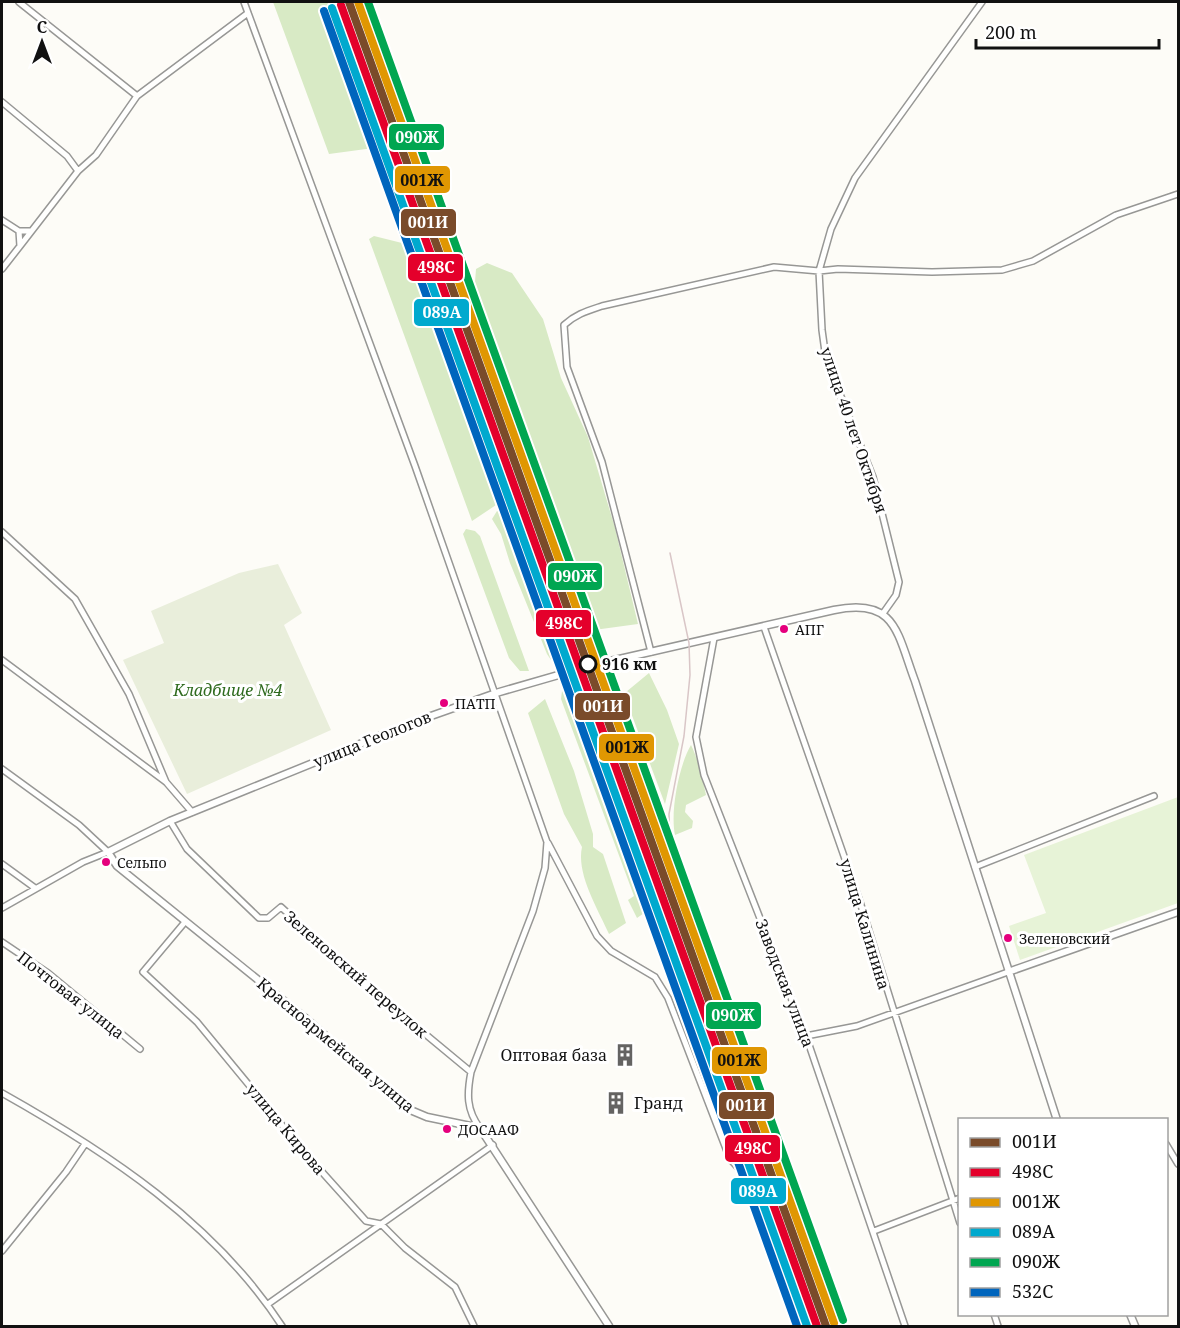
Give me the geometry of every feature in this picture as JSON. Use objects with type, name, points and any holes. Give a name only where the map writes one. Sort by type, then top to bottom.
[{"type":"street","points":[[20,2],[137,96]]},
{"type":"street","points":[[244,2],[548,842],[597,936],[611,951],[655,977],[668,998],[730,1159],[761,1192],[791,1288],[806,1326]]},
{"type":"street","name":"улица 40 лет Октября","points":[[884,612],[896,595],[899,582],[873,477],[826,359],[819,271],[831,229],[855,178],[982,2]]},
{"type":"street","points":[[2,269],[78,171],[96,155],[137,96],[248,13]]},
{"type":"street","points":[[2,102],[67,156],[78,171]]},
{"type":"street","points":[[1057,1118],[915,681],[895,627],[884,612],[870,607],[850,606],[651,652],[602,462],[567,367],[564,326],[578,313],[774,267],[819,271],[838,269],[932,272],[1010,268],[1033,261],[1116,215],[1179,194]]},
{"type":"street","points":[[2,220],[19,231],[31,231]]},
{"type":"street","points":[[19,231],[20,246]]},
{"type":"street","points":[[2,532],[75,599],[103,653],[129,694],[166,782]]},
{"type":"street","name":"улица Калинина","points":[[764,627],[860,902],[958,1218]]},
{"type":"street","name":"Заводская улица","points":[[714,638],[696,737],[704,775],[806,1036],[905,1326]]},
{"type":"street","name":"улица Геологов","points":[[108,852],[170,820],[414,722],[495,693],[589,666],[651,652]]},
{"type":"street","points":[[2,660],[166,782],[192,812]]},
{"type":"street","points":[[2,769],[79,825],[108,852],[35,888],[2,908]]},
{"type":"street","points":[[975,867],[1154,796]]},
{"type":"street","name":"Зеленовский переулок","points":[[170,820],[186,849],[259,918],[268,918],[280,907],[366,985],[471,1072]]},
{"type":"street","points":[[548,842],[545,868],[533,911],[471,1072],[468,1099],[473,1119],[493,1145],[609,1326]]},
{"type":"street","name":"Красноармейская улица","points":[[108,852],[117,866],[309,1021],[408,1109],[427,1117],[480,1128]]},
{"type":"street","points":[[2,864],[35,888]]},
{"type":"street","points":[[806,1036],[857,1026],[1179,912]]},
{"type":"street","name":"улица Кирова","points":[[185,922],[143,972],[196,1022],[305,1153],[366,1221],[381,1224],[405,1248],[455,1287],[474,1326]]},
{"type":"street","name":"Почтовая улица","points":[[2,942],[48,972],[140,1049]]},
{"type":"street","points":[[2,1093],[145,1183],[219,1249],[268,1304],[282,1326]]},
{"type":"street","points":[[2,1251],[66,1172],[85,1144]]},
{"type":"street","points":[[268,1304],[493,1145]]},
{"type":"street","points":[[1168,1146],[1178,1162]]},
{"type":"street","points":[[874,1231],[958,1199]]},
{"type":"green space","points":[[273,2],[328,2],[381,147],[329,154]]},
{"type":"green space","points":[[374,236],[406,244],[467,408],[505,499],[472,521],[369,239]]},
{"type":"green space","points":[[487,263],[512,273],[543,319],[561,378],[588,437],[615,528],[638,624],[594,630],[585,613],[587,607],[521,429],[475,282],[476,269]]},
{"type":"green space","points":[[497,511],[505,513],[523,551],[556,648],[556,659],[551,660],[547,654],[510,563],[501,534],[492,519]]},
{"type":"green space","points":[[466,529],[475,531],[480,536],[529,671],[520,671],[509,658],[463,534]]},
{"type":"green space","name":"Кладбище №4","points":[[278,564],[302,613],[284,625],[331,730],[187,794],[123,660],[164,643],[151,611],[239,573]]},
{"type":"green space","points":[[649,673],[667,710],[679,744],[665,804],[627,702],[626,692]]},
{"type":"green space","points":[[562,691],[575,702],[620,819],[625,847],[630,851],[647,894],[647,911],[637,918],[628,900],[634,896],[561,699]]},
{"type":"green space","points":[[545,699],[574,771],[593,834],[593,847],[603,854],[626,923],[609,934],[585,880],[581,857],[582,847],[564,814],[528,713]]},
{"type":"green space","points":[[691,745],[706,795],[686,805],[685,812],[693,821],[692,828],[675,835],[674,814],[677,789],[683,764]]},
{"type":"green space","name":"Зеленовский","points":[[1178,797],[1178,903],[1020,960],[1009,926],[1046,913],[1024,855]]},
{"type":"railway","points":[[355,2],[831,1326]]},
{"type":"railway","points":[[670,553],[689,643],[690,675],[684,736],[669,814],[671,867]]},
{"type":"transit line","name":"001И","points":[[349,2],[826,1326]]},
{"type":"transit line","name":"001Ж","points":[[358,2],[834,1323]]},
{"type":"transit line","name":"090Ж","points":[[368,2],[843,1320]]},
{"type":"transit line","name":"498С","points":[[341,5],[817,1326]]},
{"type":"transit line","name":"089А","points":[[332,8],[807,1326]]},
{"type":"transit line","name":"532С","points":[[324,11],[797,1326]]},
{"type":"place","name":"АПГ","points":[[784,629]]},
{"type":"place","name":"916 км","points":[[588,664]]},
{"type":"place","name":"ПАТП","points":[[444,703]]},
{"type":"place","name":"Сельпо","points":[[106,862]]},
{"type":"place","name":"Зеленовский","points":[[1008,938]]},
{"type":"place","name":"Оптовая база","points":[[625,1055]]},
{"type":"place","name":"Гранд","points":[[616,1103]]},
{"type":"place","name":"ДОСААФ","points":[[447,1129]]}]
